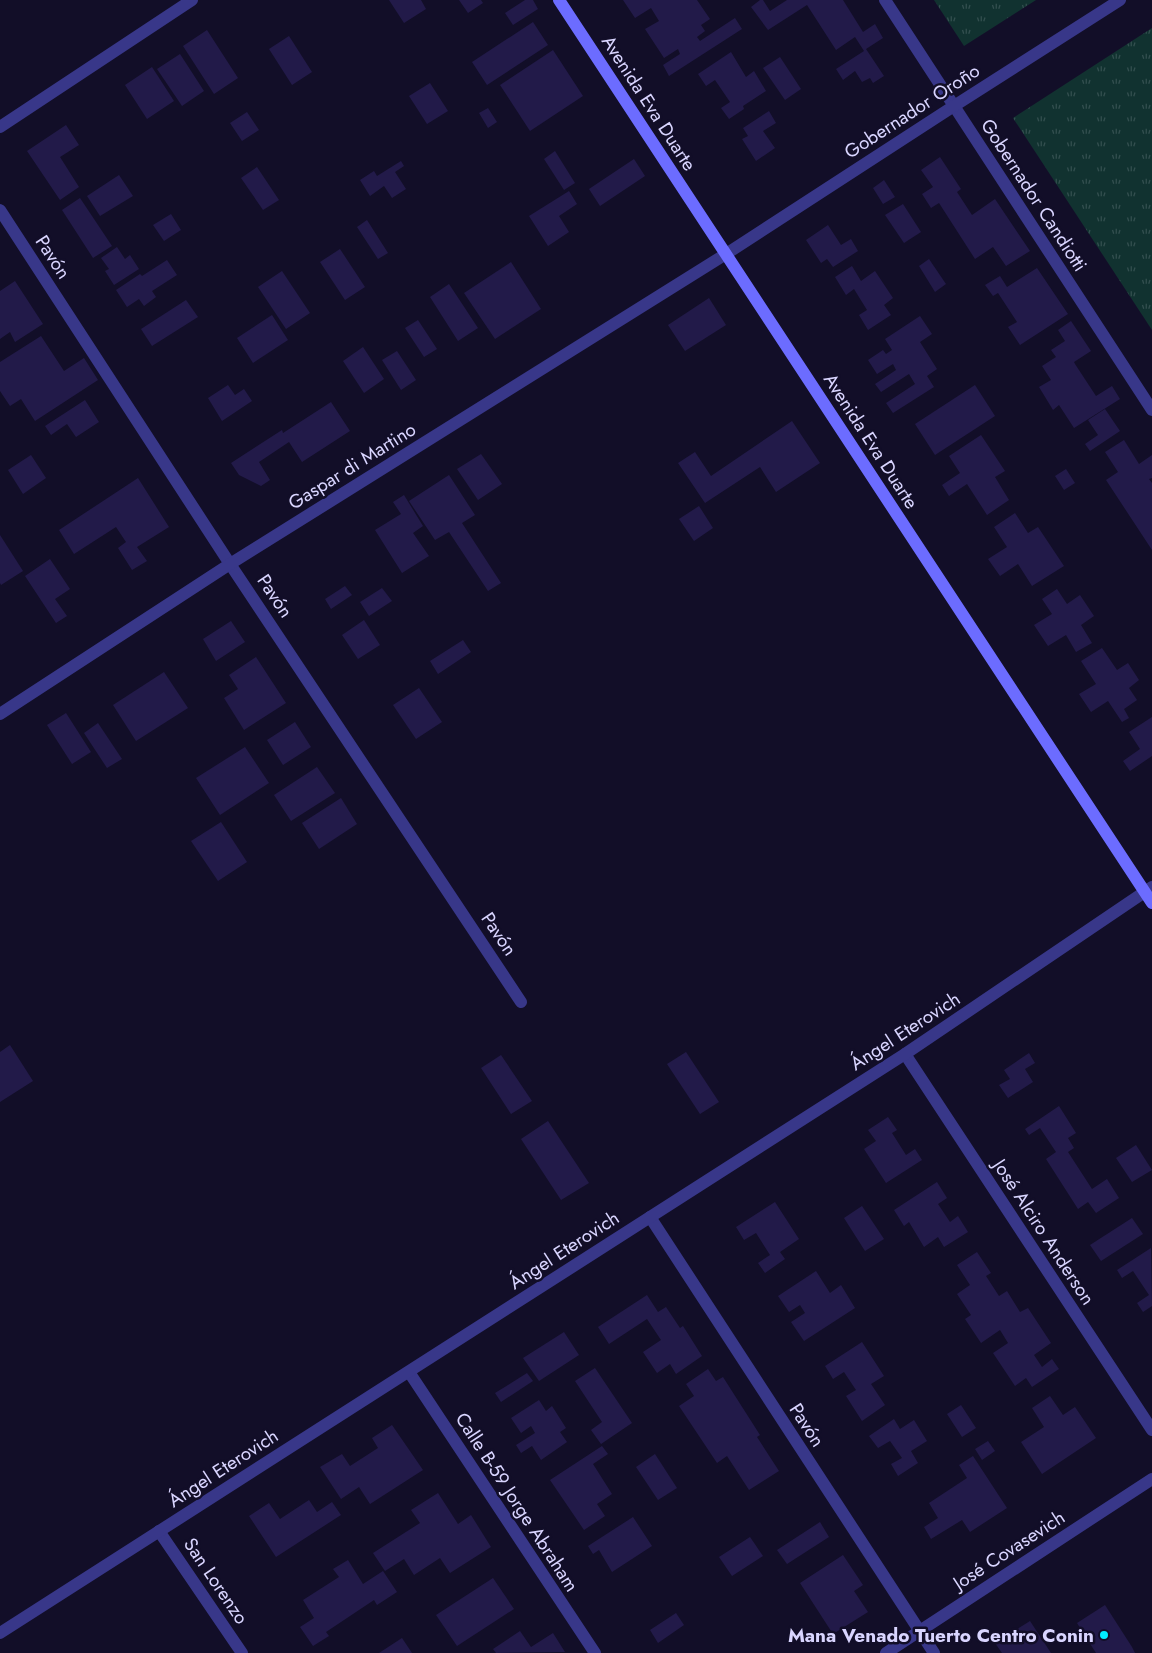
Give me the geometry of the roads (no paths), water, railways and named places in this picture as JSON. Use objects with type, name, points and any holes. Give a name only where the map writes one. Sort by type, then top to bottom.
[{"type":"main road","name":"Avenida Eva Duarte","points":[[559,0],[1148,889],[1152,903]]},
{"type":"street","points":[[0,127],[192,0]]},
{"type":"street","name":"Gobernador Candiotti","points":[[885,0],[1152,410]]},
{"type":"street","name":"Gobernador Oroño","points":[[726,254],[1120,0]]},
{"type":"street","name":"Pavón","points":[[0,210],[230,564],[521,1002]]},
{"type":"street","name":"Gaspar di Martino","points":[[0,714],[230,564],[726,254]]},
{"type":"street","name":"Ángel Eterovich","points":[[0,1633],[905,1054],[1148,889]]},
{"type":"street","name":"José Alciro Anderson","points":[[905,1054],[1152,1430]]},
{"type":"street","name":"Pavón","points":[[650,1217],[934,1653]]},
{"type":"street","name":"Calle B-59 Jorge Abraham","points":[[409,1372],[595,1653]]},
{"type":"street","name":"José Covasevich","points":[[886,1653],[1152,1479]]},
{"type":"street","name":"San Lorenzo","points":[[159,1531],[242,1653]]},
{"type":"place","name":"Mana Venado Tuerto Centro Conin","points":[[1104,1635]]}]
